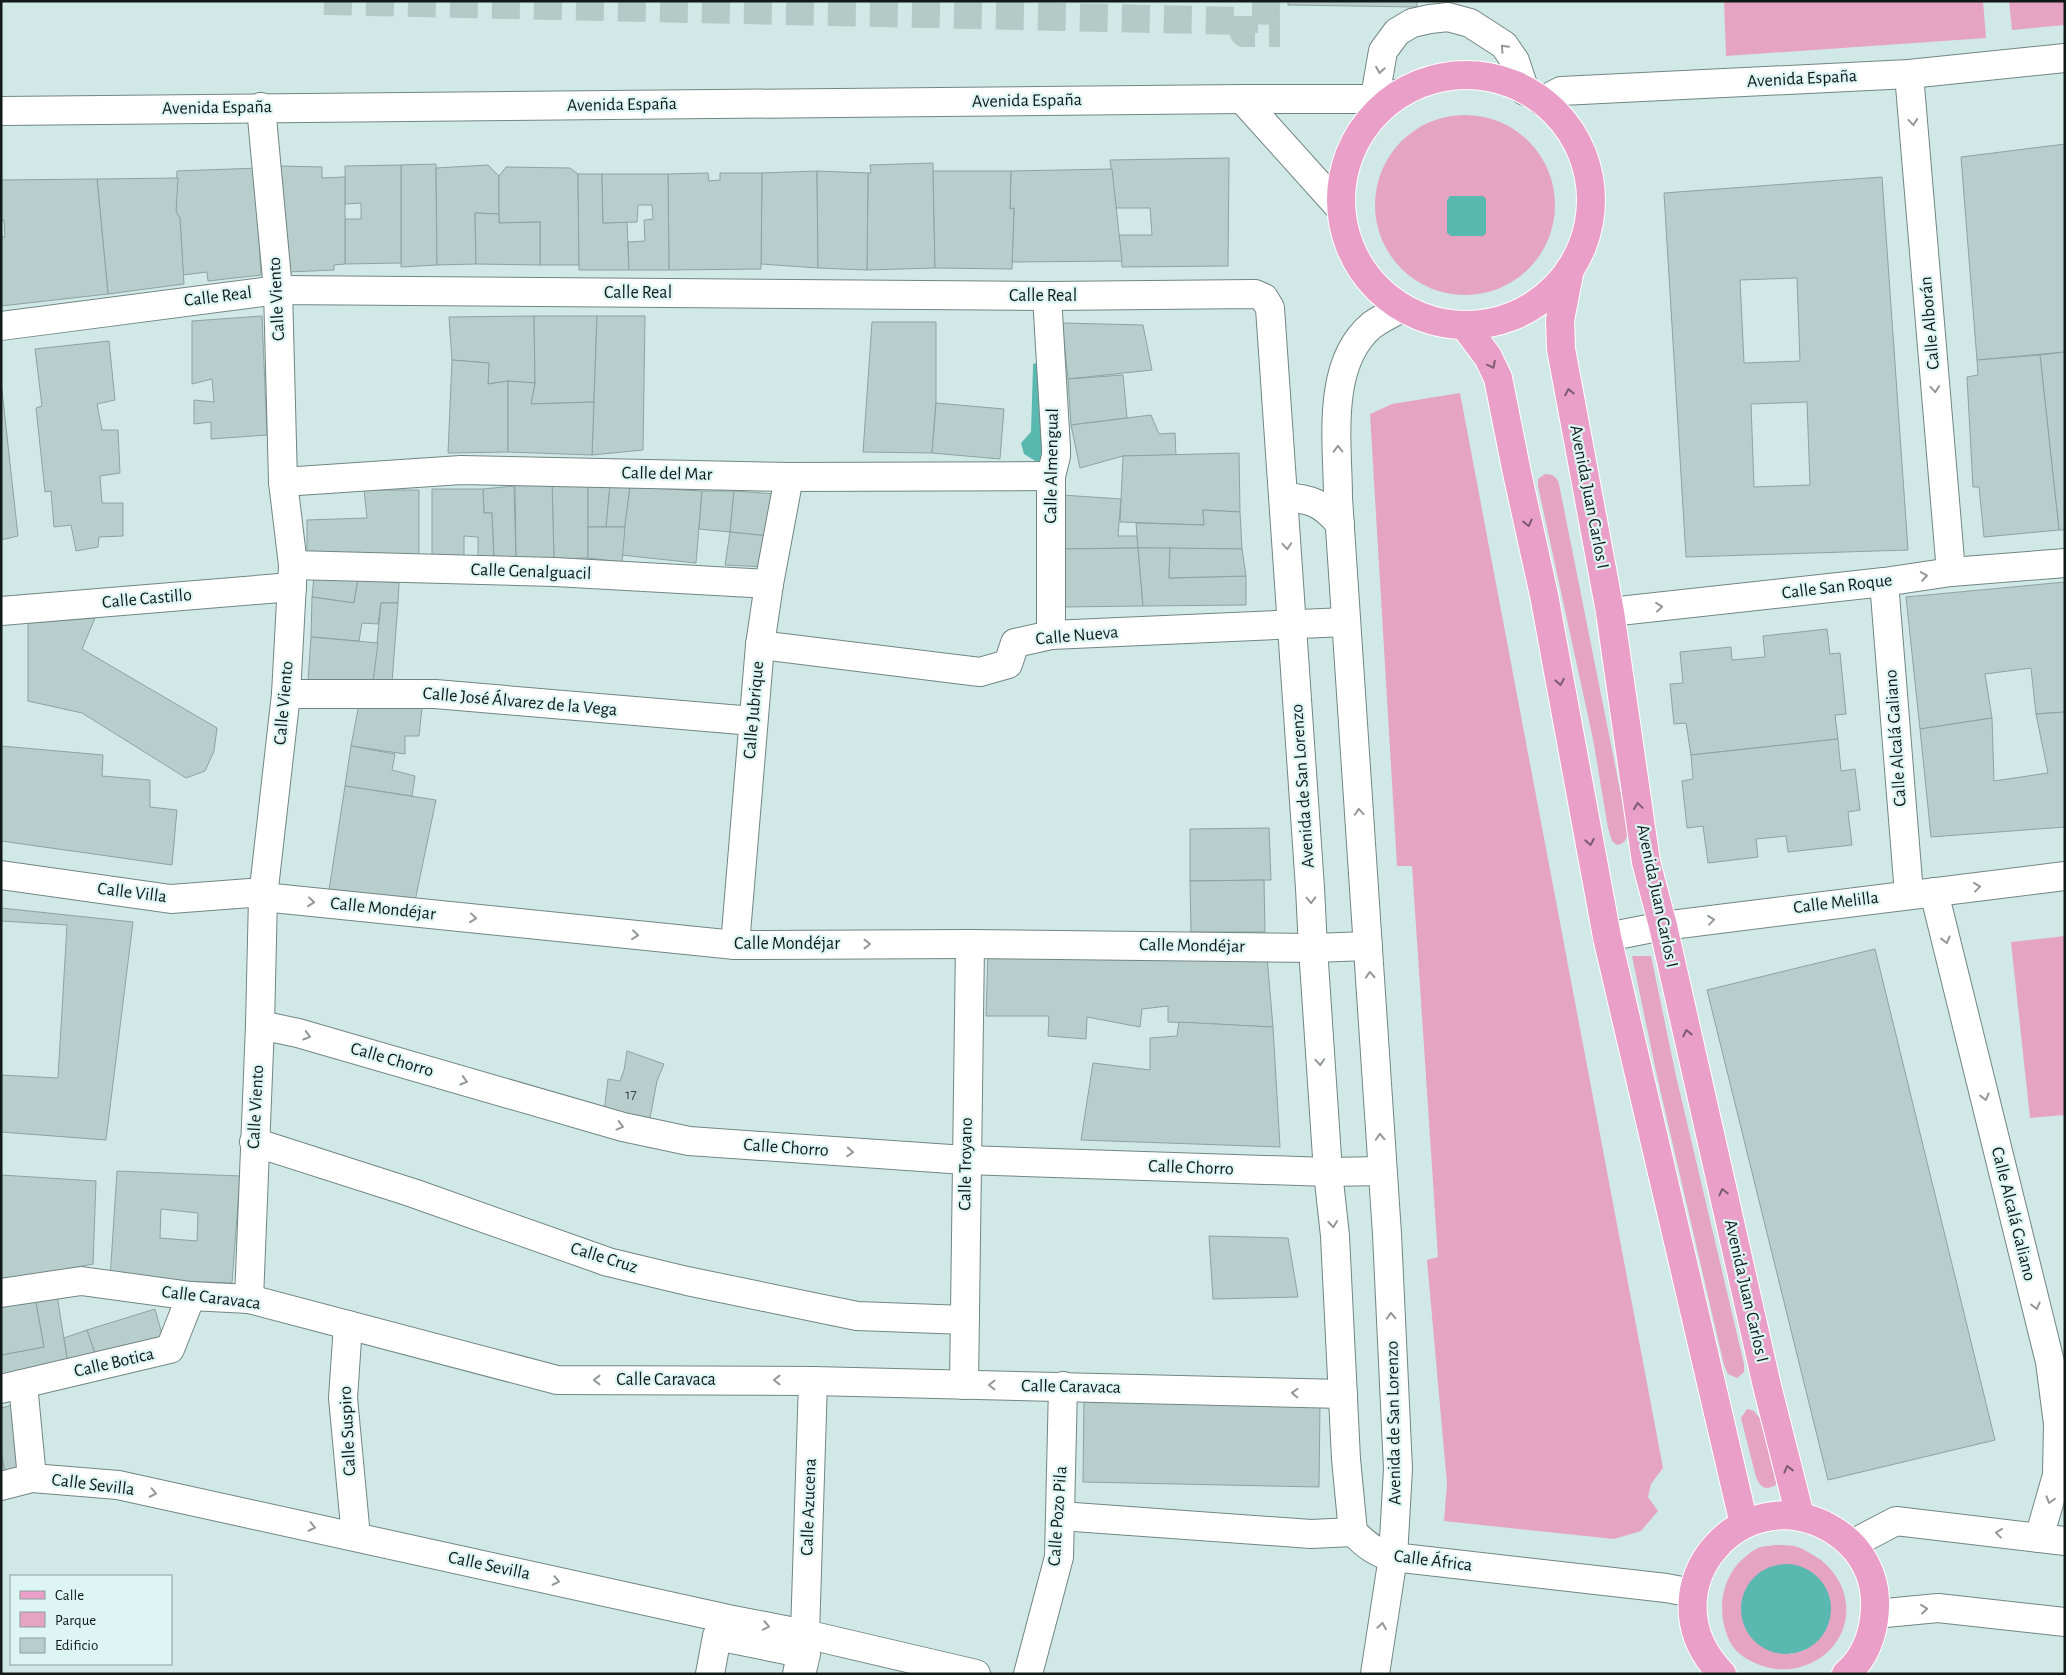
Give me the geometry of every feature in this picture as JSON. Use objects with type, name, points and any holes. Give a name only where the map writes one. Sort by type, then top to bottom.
[{"type":"main road","points":[[1462,75],[1484,77],[1506,82],[1534,96],[1559,117],[1573,136],[1583,157],[1589,180],[1591,203],[1588,226],[1581,248],[1570,269],[1555,288],[1535,304],[1513,316],[1489,323],[1464,325],[1443,323],[1422,317],[1402,308],[1378,290],[1359,266],[1346,238],[1340,208],[1343,176],[1353,145],[1382,103],[1420,84],[1441,77],[1462,75]]},
{"type":"main road","name":"Avenida Juan Carlos I","points":[[1570,269],[1560,320],[1561,350],[1610,612],[1646,862],[1663,926],[1767,1386],[1800,1516]]},
{"type":"main road","points":[[1464,325],[1488,357],[1498,378],[1544,595],[1607,937],[1744,1524]]},
{"type":"main road","points":[[1722,1674],[1703,1650],[1693,1622],[1693,1593],[1702,1564],[1720,1541],[1744,1524],[1772,1516],[1800,1516],[1828,1526],[1852,1544],[1866,1565],[1874,1589],[1876,1614],[1869,1643],[1851,1672]]},
{"type":"street","points":[[1382,103],[1383,51],[1397,32],[1412,23],[1448,17],[1470,23],[1504,45],[1534,96]]},
{"type":"street","name":"Avenida España","points":[[1534,96],[1561,91],[1909,74],[2065,58]]},
{"type":"street","name":"Calle Alborán","points":[[1909,74],[1951,572]]},
{"type":"street","name":"Avenida España","points":[[1,111],[1242,99],[1382,103]]},
{"type":"street","points":[[1242,99],[1340,208]]},
{"type":"street","name":"Calle Viento","points":[[249,1299],[263,897],[286,694],[293,576],[283,482],[278,290],[261,107]]},
{"type":"street","name":"Calle Real","points":[[1,326],[278,290],[1047,296],[1254,294],[1264,298],[1270,308]]},
{"type":"street","name":"Calle Almengual","points":[[1047,296],[1056,448],[1056,456],[1050,476],[1051,635]]},
{"type":"street","name":"Avenida de San Lorenzo","points":[[1270,308],[1328,1172],[1335,1236],[1346,1459],[1354,1532]]},
{"type":"street","name":"Avenida de San Lorenzo","points":[[1375,1674],[1394,1557],[1398,1469],[1382,1171],[1340,524],[1337,398],[1346,361],[1356,343],[1370,327],[1383,317],[1402,308]]},
{"type":"street","name":"Calle del Mar","points":[[283,482],[461,470],[789,477],[1050,476]]},
{"type":"street","name":"Calle Jubrique","points":[[735,945],[760,645],[769,584],[789,477]]},
{"type":"street","points":[[1284,498],[1303,498],[1324,506],[1340,524]]},
{"type":"street","name":"Calle San Roque","points":[[1610,612],[1884,582],[1951,572],[2065,563]]},
{"type":"street","name":"Calle Genalguacil","points":[[293,576],[555,572],[769,584]]},
{"type":"street","name":"Calle Castillo","points":[[1,611],[293,576]]},
{"type":"street","name":"Calle Alcalá Galiano","points":[[1884,582],[1921,893],[2050,1362],[2058,1424],[2057,1475],[2052,1539]]},
{"type":"street","points":[[1292,624],[1346,622]]},
{"type":"street","name":"Calle Nueva","points":[[760,645],[980,672],[1008,664],[1015,643],[1051,635],[1292,624]]},
{"type":"street","name":"Calle José Álvarez de la Vega","points":[[286,694],[435,694],[753,722]]},
{"type":"street","name":"Calle Villa","points":[[1,875],[171,899],[250,893],[263,897]]},
{"type":"street","name":"Calle Melilla","points":[[1607,937],[1663,926],[2065,876]]},
{"type":"street","name":"Calle Mondéjar","points":[[263,897],[735,945],[970,944],[1313,948]]},
{"type":"street","name":"Calle Troyano","points":[[964,1385],[965,1160],[970,944]]},
{"type":"street","points":[[1313,948],[1368,946]]},
{"type":"street","name":"Calle Chorro","points":[[260,1025],[298,1033],[623,1127],[689,1142],[965,1160],[1328,1172]]},
{"type":"street","name":"Calle Cruz","points":[[254,1142],[413,1193],[608,1262],[687,1281],[857,1316],[965,1320]]},
{"type":"street","points":[[1328,1172],[1382,1171]]},
{"type":"street","name":"Calle Caravaca","points":[[1,1293],[81,1281],[191,1296],[249,1299],[557,1380],[813,1381],[1343,1394]]},
{"type":"street","name":"Calle Botica","points":[[12,1387],[170,1349],[191,1296]]},
{"type":"street","name":"Calle Suspiro","points":[[348,1325],[343,1398],[356,1537]]},
{"type":"street","name":"Calle Azucena","points":[[801,1659],[813,1381]]},
{"type":"street","name":"Calle Pozo Pila","points":[[1028,1674],[1059,1557],[1064,1386]]},
{"type":"street","points":[[12,1387],[32,1478]]},
{"type":"street","name":"Calle Sevilla","points":[[1,1486],[32,1478],[118,1485],[356,1537],[726,1628],[801,1659],[976,1674]]},
{"type":"street","points":[[1060,1516],[1311,1534],[1354,1532]]},
{"type":"street","points":[[1852,1544],[1896,1521],[2052,1539]]},
{"type":"street","name":"Calle África","points":[[1354,1532],[1365,1544],[1384,1555],[1394,1557],[1666,1588],[1693,1593]]},
{"type":"street","points":[[1876,1614],[1938,1608],[2065,1622]]},
{"type":"street","points":[[710,1674],[717,1636],[726,1628]]},
{"type":"street","points":[[716,1674],[726,1628]]},
{"type":"green space","points":[[1724,1],[1983,1],[1986,38],[1726,56]]},
{"type":"green space","points":[[2009,1],[2065,1],[2065,25],[2012,30]]},
{"type":"green space","points":[[1456,115],[1474,115],[1500,121],[1529,141],[1549,170],[1554,187],[1554,223],[1549,240],[1529,269],[1500,289],[1483,294],[1456,295],[1439,292],[1422,285],[1395,262],[1385,248],[1378,231],[1375,214],[1375,196],[1378,179],[1385,162],[1408,135],[1422,125],[1439,118]]},
{"type":"green space","points":[[1460,393],[1663,1468],[1651,1484],[1648,1497],[1658,1511],[1641,1531],[1614,1539],[1444,1521],[1447,1484],[1427,1260],[1438,1257],[1412,866],[1397,866],[1370,414],[1392,404]]},
{"type":"green space","points":[[1545,474],[1554,476],[1559,484],[1625,815],[1627,837],[1625,841],[1617,845],[1612,841],[1608,828],[1593,739],[1538,486],[1538,479]]},
{"type":"green space","points":[[2065,936],[2065,1115],[2030,1118],[2011,942]]},
{"type":"green space","points":[[1632,956],[1651,956],[1676,1076],[1744,1364],[1744,1372],[1737,1378],[1728,1374],[1724,1365],[1657,1076]]},
{"type":"green space","points":[[1747,1409],[1754,1411],[1761,1420],[1777,1480],[1776,1485],[1769,1488],[1762,1486],[1756,1477],[1741,1418]]},
{"type":"green space","points":[[1773,1545],[1794,1546],[1821,1560],[1834,1574],[1843,1590],[1846,1606],[1845,1622],[1839,1637],[1829,1651],[1815,1661],[1797,1668],[1771,1668],[1748,1660],[1730,1642],[1725,1629],[1722,1603],[1724,1590],[1735,1567],[1744,1557],[1758,1548]],"holes":[[[1816,1577],[1824,1587],[1830,1600],[1817,1641],[1805,1650],[1790,1654]]]},
{"type":"water","points":[[1450,196],[1483,196],[1486,199],[1486,233],[1483,236],[1451,236],[1447,233],[1447,200]]},
{"type":"water","points":[[1033,364],[1039,364],[1046,458],[1037,462],[1024,454],[1021,443],[1031,432]]},
{"type":"water","points":[[1786,1564],[1795,1565],[1811,1572],[1823,1584],[1830,1600],[1830,1618],[1823,1634],[1811,1646],[1795,1653],[1786,1654],[1777,1653],[1761,1646],[1749,1634],[1742,1618],[1741,1609],[1742,1600],[1749,1584],[1761,1572],[1777,1565]]},
{"type":"building","points":[[1288,1],[1417,1],[1417,7],[1288,5]]},
{"type":"building","points":[[2065,144],[2065,352],[1977,360],[1961,157]]},
{"type":"building","points":[[1229,158],[1228,266],[1122,267],[1119,235],[1152,235],[1150,208],[1116,208],[1110,160]]},
{"type":"building","points":[[933,163],[935,268],[867,270],[868,173],[871,173],[870,165]]},
{"type":"building","points":[[436,164],[437,265],[401,267],[401,165]]},
{"type":"building","points":[[401,165],[401,263],[345,264],[345,219],[361,219],[361,203],[345,204],[345,166]]},
{"type":"building","points":[[488,165],[499,176],[499,214],[475,213],[476,264],[437,265],[436,168]]},
{"type":"building","points":[[281,166],[322,167],[322,178],[345,177],[345,264],[334,265],[334,270],[288,272]]},
{"type":"building","points":[[506,167],[570,168],[578,174],[579,265],[540,265],[540,222],[499,223],[499,176]]},
{"type":"building","points":[[259,168],[256,180],[261,275],[208,281],[207,272],[183,275],[180,218],[176,212],[177,171]]},
{"type":"building","points":[[1112,169],[1122,261],[1012,262],[1014,208],[1010,209],[1011,171]]},
{"type":"building","points":[[817,171],[818,268],[761,264],[762,173]]},
{"type":"building","points":[[817,171],[868,173],[867,270],[818,268]]},
{"type":"building","points":[[933,171],[1011,171],[1010,209],[1014,208],[1012,269],[935,268]]},
{"type":"building","points":[[708,173],[709,181],[720,180],[720,173],[762,173],[761,269],[669,270],[668,174]]},
{"type":"building","points":[[578,174],[602,174],[603,223],[627,222],[629,270],[579,270]]},
{"type":"building","points":[[602,174],[668,174],[669,270],[629,270],[628,242],[645,241],[644,220],[653,219],[652,205],[638,205],[637,222],[603,223]]},
{"type":"building","points":[[1882,177],[1908,550],[1686,557],[1664,193]],"holes":[[[1797,278],[1800,361],[1744,363],[1740,280]],[[1807,402],[1810,485],[1754,487],[1751,404]]]},
{"type":"building","points":[[178,178],[176,212],[180,218],[184,284],[108,294],[97,179]]},
{"type":"building","points":[[97,179],[108,294],[1,306],[1,237],[5,237],[4,220],[1,221],[1,180]]},
{"type":"building","points":[[475,213],[499,214],[499,223],[540,222],[540,265],[476,264]]},
{"type":"building","points":[[262,316],[267,435],[211,439],[211,422],[194,424],[194,400],[214,402],[212,379],[192,384],[192,321]]},
{"type":"building","points":[[534,316],[535,383],[508,381],[488,384],[489,363],[452,360],[449,317]]},
{"type":"building","points":[[534,316],[597,316],[594,402],[531,404],[535,383]]},
{"type":"building","points":[[597,316],[645,316],[643,450],[592,455]]},
{"type":"building","points":[[872,322],[936,322],[936,403],[932,453],[863,452]]},
{"type":"building","points":[[1062,323],[1143,325],[1152,370],[1068,379]]},
{"type":"building","points":[[109,341],[115,400],[97,404],[102,430],[118,430],[120,473],[100,476],[102,503],[123,503],[123,536],[99,537],[98,547],[76,551],[71,525],[54,527],[51,491],[45,492],[36,408],[42,406],[35,349]]},
{"type":"building","points":[[2065,352],[2065,530],[2059,530],[2040,355]]},
{"type":"building","points":[[2040,355],[2059,530],[1984,537],[1979,487],[1973,487],[1967,377],[1978,375],[1977,360]]},
{"type":"building","points":[[452,360],[489,363],[488,384],[508,381],[508,452],[448,453]]},
{"type":"building","points":[[1123,375],[1127,418],[1071,425],[1068,379]]},
{"type":"building","points":[[1,381],[18,536],[1,540]]},
{"type":"building","points":[[508,381],[535,383],[531,404],[594,402],[592,455],[508,452]]},
{"type":"building","points":[[936,403],[1004,409],[1000,459],[932,453]]},
{"type":"building","points":[[1151,415],[1159,434],[1175,433],[1176,455],[1123,456],[1080,468],[1071,425]]},
{"type":"building","points":[[1239,453],[1240,512],[1203,510],[1204,525],[1120,522],[1123,456]]},
{"type":"building","points":[[588,479],[588,558],[554,559],[552,481]]},
{"type":"building","points":[[515,480],[552,481],[554,559],[516,562]]},
{"type":"building","points":[[588,484],[610,486],[606,527],[588,527]]},
{"type":"building","points":[[514,486],[516,562],[494,561],[492,513],[484,513],[483,489]]},
{"type":"building","points":[[610,486],[630,487],[625,527],[606,527]]},
{"type":"building","points":[[630,487],[702,491],[696,563],[621,555]]},
{"type":"building","points":[[432,489],[483,489],[484,513],[492,513],[494,561],[478,561],[478,537],[464,536],[464,561],[432,565]]},
{"type":"building","points":[[364,490],[419,490],[419,563],[307,557],[307,520],[367,518]]},
{"type":"building","points":[[702,491],[734,491],[730,532],[699,529]]},
{"type":"building","points":[[734,491],[776,494],[769,536],[730,532]]},
{"type":"building","points":[[1062,495],[1121,499],[1118,536],[1137,536],[1138,548],[1060,549]]},
{"type":"building","points":[[1203,510],[1240,512],[1242,549],[1138,548],[1136,523],[1204,525]]},
{"type":"building","points":[[588,527],[625,527],[622,562],[588,558]]},
{"type":"building","points":[[730,532],[769,536],[766,567],[725,565]]},
{"type":"building","points":[[1138,548],[1143,606],[1062,607],[1060,549]]},
{"type":"building","points":[[1138,548],[1170,548],[1169,578],[1246,576],[1246,605],[1143,606]]},
{"type":"building","points":[[1170,548],[1242,549],[1246,576],[1169,578]]},
{"type":"building","points":[[314,577],[358,579],[354,603],[312,597]]},
{"type":"building","points":[[358,579],[399,583],[398,603],[381,603],[378,624],[362,623],[359,641],[311,637],[312,597],[354,603]]},
{"type":"building","points":[[2065,582],[2065,712],[2036,714],[2031,668],[1985,674],[1992,718],[1920,729],[1906,597]]},
{"type":"building","points":[[381,603],[398,603],[392,682],[373,682]]},
{"type":"building","points":[[95,618],[82,649],[217,728],[214,751],[205,771],[186,778],[82,713],[28,701],[28,623]]},
{"type":"building","points":[[1827,629],[1830,654],[1840,653],[1846,714],[1835,715],[1838,739],[1691,755],[1686,723],[1674,724],[1670,684],[1683,683],[1680,652],[1731,647],[1732,660],[1765,657],[1763,636]]},
{"type":"building","points":[[311,637],[378,643],[373,682],[308,681]]},
{"type":"building","points":[[359,704],[422,708],[419,736],[405,736],[405,754],[351,746]]},
{"type":"building","points":[[2065,712],[2065,827],[1931,837],[1920,729],[1992,718],[1994,781],[2048,773],[2036,714]]},
{"type":"building","points":[[1838,739],[1841,771],[1855,769],[1860,810],[1848,812],[1852,845],[1788,852],[1786,836],[1756,839],[1758,857],[1708,863],[1703,826],[1687,828],[1682,781],[1693,779],[1691,755]]},
{"type":"building","points":[[1,746],[103,755],[102,776],[150,780],[150,807],[177,810],[172,865],[1,841]]},
{"type":"building","points":[[351,746],[395,754],[392,770],[415,776],[412,796],[345,786]]},
{"type":"building","points":[[345,786],[436,800],[415,901],[329,890]]},
{"type":"building","points":[[1269,828],[1271,880],[1190,881],[1190,829]]},
{"type":"building","points":[[1264,880],[1265,932],[1191,932],[1190,881]]},
{"type":"building","points":[[1,908],[133,922],[106,1140],[1,1132],[1,1075],[58,1078],[67,925],[1,921]]},
{"type":"building","points":[[1875,949],[1995,1440],[1828,1480],[1707,990]]},
{"type":"building","points":[[988,953],[1267,957],[1273,1027],[1168,1022],[1168,1006],[1142,1009],[1140,1027],[1087,1017],[1086,1039],[1048,1036],[1049,1016],[986,1016]]},
{"type":"building","points":[[1179,1022],[1273,1027],[1280,1147],[1081,1140],[1093,1063],[1150,1070],[1150,1038],[1177,1036]]},
{"type":"building","points":[[627,1051],[664,1064],[657,1081],[649,1123],[604,1112],[608,1079],[620,1081]]},
{"type":"building","points":[[117,1171],[240,1176],[232,1283],[110,1279]],"holes":[[[161,1209],[198,1213],[197,1241],[160,1238]]]},
{"type":"building","points":[[1,1175],[96,1181],[93,1264],[1,1282]]},
{"type":"building","points":[[1209,1236],[1288,1238],[1298,1297],[1213,1299]]},
{"type":"building","points":[[57,1295],[69,1370],[1,1383],[1,1355],[44,1347],[35,1298]]},
{"type":"building","points":[[35,1298],[44,1347],[1,1355],[1,1304]]},
{"type":"building","points":[[155,1309],[163,1338],[97,1360],[87,1330]]},
{"type":"building","points":[[87,1330],[97,1360],[69,1370],[64,1338]]},
{"type":"building","points":[[1084,1397],[1320,1402],[1319,1487],[1083,1482]]},
{"type":"building","points":[[17,1404],[28,1472],[6,1477],[1,1453],[1,1408]]},
{"type":"building","points":[[1,1453],[6,1477],[1,1478]]},
{"type":"tunnel","points":[[324,1],[1245,21]]},
{"type":"tunnel","points":[[1280,11],[1244,10],[1244,33],[1280,33]]}]
